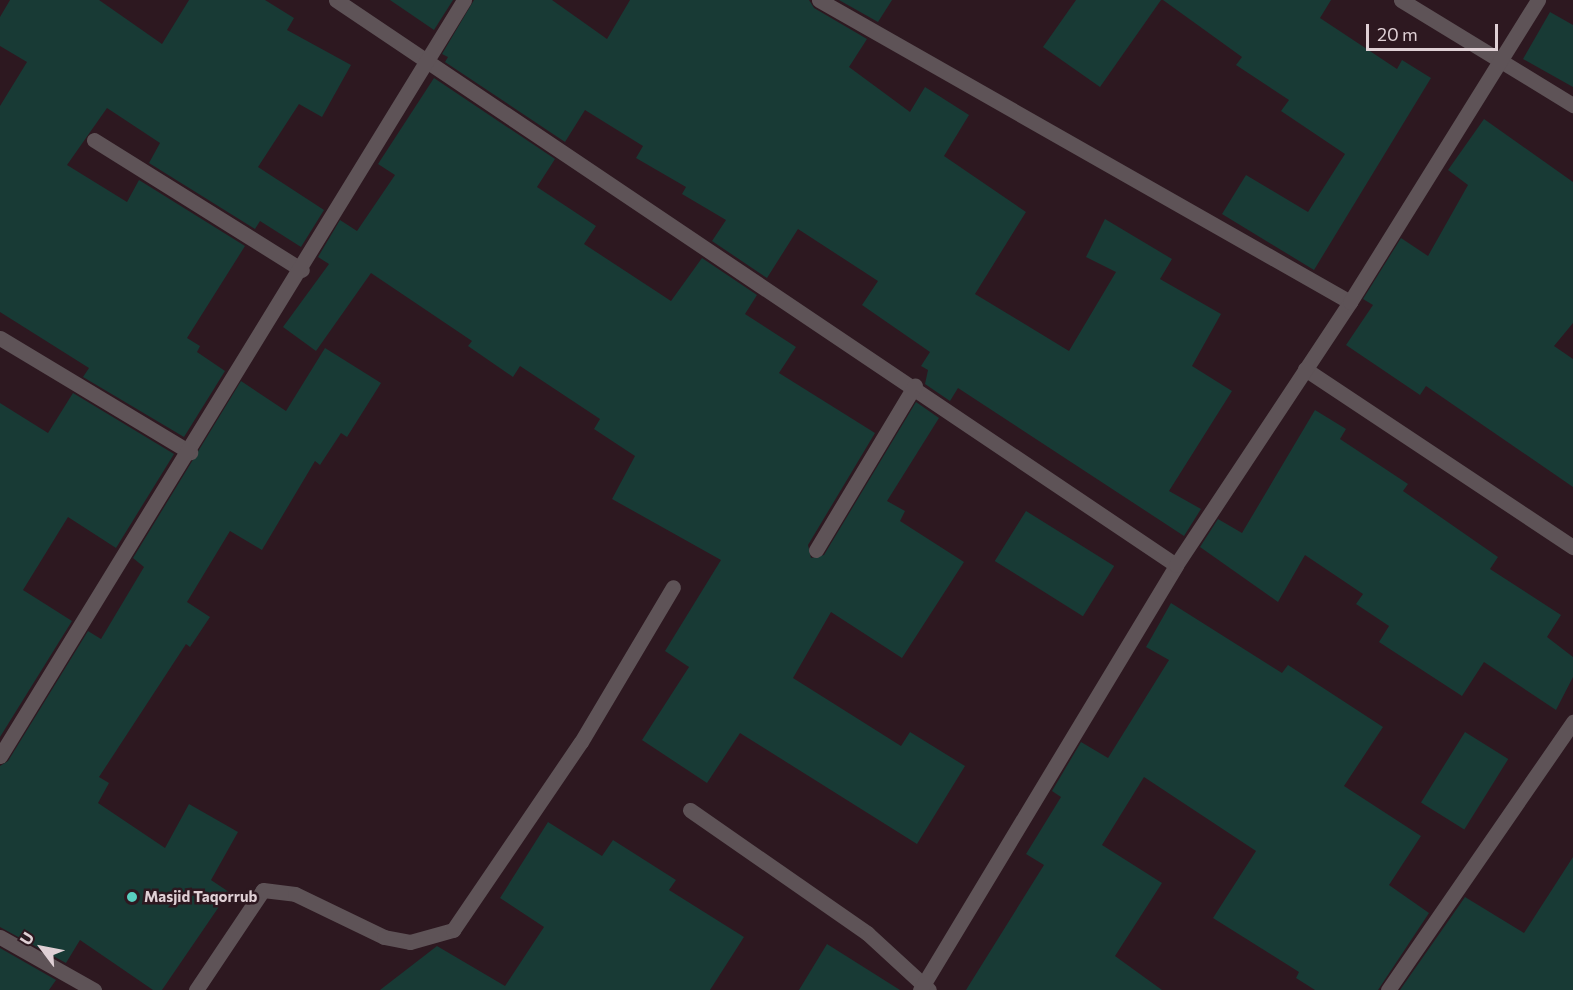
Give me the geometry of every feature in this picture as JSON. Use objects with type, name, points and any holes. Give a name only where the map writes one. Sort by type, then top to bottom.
[{"type":"street","points":[[336,0],[915,385],[1176,565]]},
{"type":"street","points":[[0,756],[302,270],[464,0]]},
{"type":"street","points":[[819,0],[1350,302]]},
{"type":"street","points":[[1401,0],[1499,62],[1573,105]]},
{"type":"street","points":[[690,810],[867,933],[924,989],[1176,565],[1350,302],[1538,0]]},
{"type":"street","points":[[94,140],[302,270]]},
{"type":"street","points":[[0,338],[190,452]]},
{"type":"street","points":[[1305,369],[1573,547]]},
{"type":"street","points":[[816,550],[915,385]]},
{"type":"street","points":[[196,990],[263,890],[295,894],[384,937],[410,942],[453,930],[581,742],[673,587]]},
{"type":"street","points":[[1388,990],[1573,722]]},
{"type":"street","points":[[0,936],[94,990]]},
{"type":"building","points":[[10,0],[99,0],[162,44],[189,0],[265,0],[294,18],[287,30],[351,65],[322,117],[299,104],[258,167],[324,210],[301,247],[260,221],[255,229],[149,163],[160,143],[107,108],[67,165],[127,202],[139,180],[245,246],[187,338],[200,346],[197,352],[225,371],[184,437],[83,377],[89,368],[0,312],[0,106],[27,62],[0,46],[0,17]]},
{"type":"building","points":[[390,0],[453,0],[434,30]]},
{"type":"building","points":[[474,0],[552,0],[607,39],[630,0],[809,0],[814,8],[867,39],[849,67],[910,112],[925,87],[969,115],[944,156],[1026,212],[975,294],[1069,351],[1116,272],[1086,257],[1105,219],[1172,259],[1160,279],[1221,314],[1192,366],[1232,391],[1169,491],[1201,509],[1184,536],[958,388],[950,401],[925,384],[928,370],[921,366],[930,352],[862,305],[878,281],[798,229],[767,278],[712,241],[726,220],[682,194],[686,187],[636,158],[643,146],[585,110],[565,142],[445,62],[448,57],[442,54]]},
{"type":"building","points":[[839,0],[892,0],[878,22]]},
{"type":"building","points":[[1076,0],[1161,0],[1100,87],[1043,47]]},
{"type":"building","points":[[1163,0],[1331,0],[1320,18],[1397,69],[1402,60],[1431,78],[1314,270],[1222,214],[1246,175],[1308,212],[1345,154],[1281,111],[1289,100],[1236,65],[1242,57]]},
{"type":"building","points":[[1550,12],[1573,25],[1573,87],[1523,59]]},
{"type":"building","points":[[434,78],[555,159],[537,187],[596,226],[584,244],[671,301],[702,258],[757,295],[745,314],[796,347],[779,373],[875,433],[808,545],[811,558],[824,555],[916,402],[939,418],[887,501],[905,511],[900,521],[964,562],[902,658],[831,612],[793,678],[901,746],[910,732],[965,766],[917,844],[740,733],[707,783],[642,740],[689,667],[665,651],[721,560],[612,499],[635,456],[594,429],[600,419],[520,366],[513,377],[468,346],[472,341],[371,273],[316,351],[283,327],[329,264],[318,257],[340,220],[357,231],[395,175],[378,164]]},
{"type":"building","points":[[1484,119],[1573,182],[1573,323],[1554,346],[1573,359],[1573,487],[1426,386],[1420,395],[1346,345],[1373,305],[1363,299],[1401,238],[1428,256],[1468,185],[1448,170]]},
{"type":"building","points":[[325,348],[381,383],[347,437],[341,433],[320,465],[315,461],[262,550],[230,531],[187,602],[210,617],[190,647],[186,644],[99,777],[109,783],[98,803],[165,848],[189,804],[238,832],[211,880],[229,892],[162,990],[153,990],[80,940],[66,963],[0,927],[0,766],[8,761],[88,631],[101,639],[144,567],[133,558],[241,381],[286,411]]},
{"type":"building","points":[[73,393],[174,454],[116,548],[68,517],[23,590],[72,621],[0,737],[0,403],[48,433]]},
{"type":"building","points":[[1315,410],[1346,429],[1340,439],[1408,484],[1403,491],[1498,557],[1490,569],[1561,615],[1547,637],[1573,657],[1573,677],[1556,710],[1484,662],[1462,696],[1379,642],[1389,626],[1356,604],[1363,594],[1305,555],[1278,602],[1200,547],[1218,519],[1242,533]]},
{"type":"building","points":[[1026,511],[1114,566],[1083,616],[995,561]]},
{"type":"building","points":[[1171,603],[1282,673],[1288,665],[1383,727],[1344,786],[1421,836],[1389,885],[1429,913],[1378,990],[1315,990],[1296,978],[1299,972],[1213,918],[1256,851],[1144,777],[1102,845],[1162,883],[1115,956],[1162,990],[966,990],[1044,865],[1026,854],[1061,797],[1052,791],[1081,742],[1108,758],[1169,660],[1146,647]]},
{"type":"building","points":[[1465,732],[1508,759],[1464,829],[1421,802]]},
{"type":"building","points":[[548,822],[602,856],[613,840],[676,880],[669,890],[744,937],[710,990],[380,990],[437,946],[505,986],[544,927],[500,898]]},
{"type":"building","points":[[1573,857],[1573,990],[1400,990],[1465,897],[1524,933]]},
{"type":"building","points":[[827,944],[900,990],[799,990]]},
{"type":"building","points":[[0,948],[56,980],[49,990],[0,990]]},
{"type":"place","name":"Masjid Taqorrub","points":[[132,897]]}]
